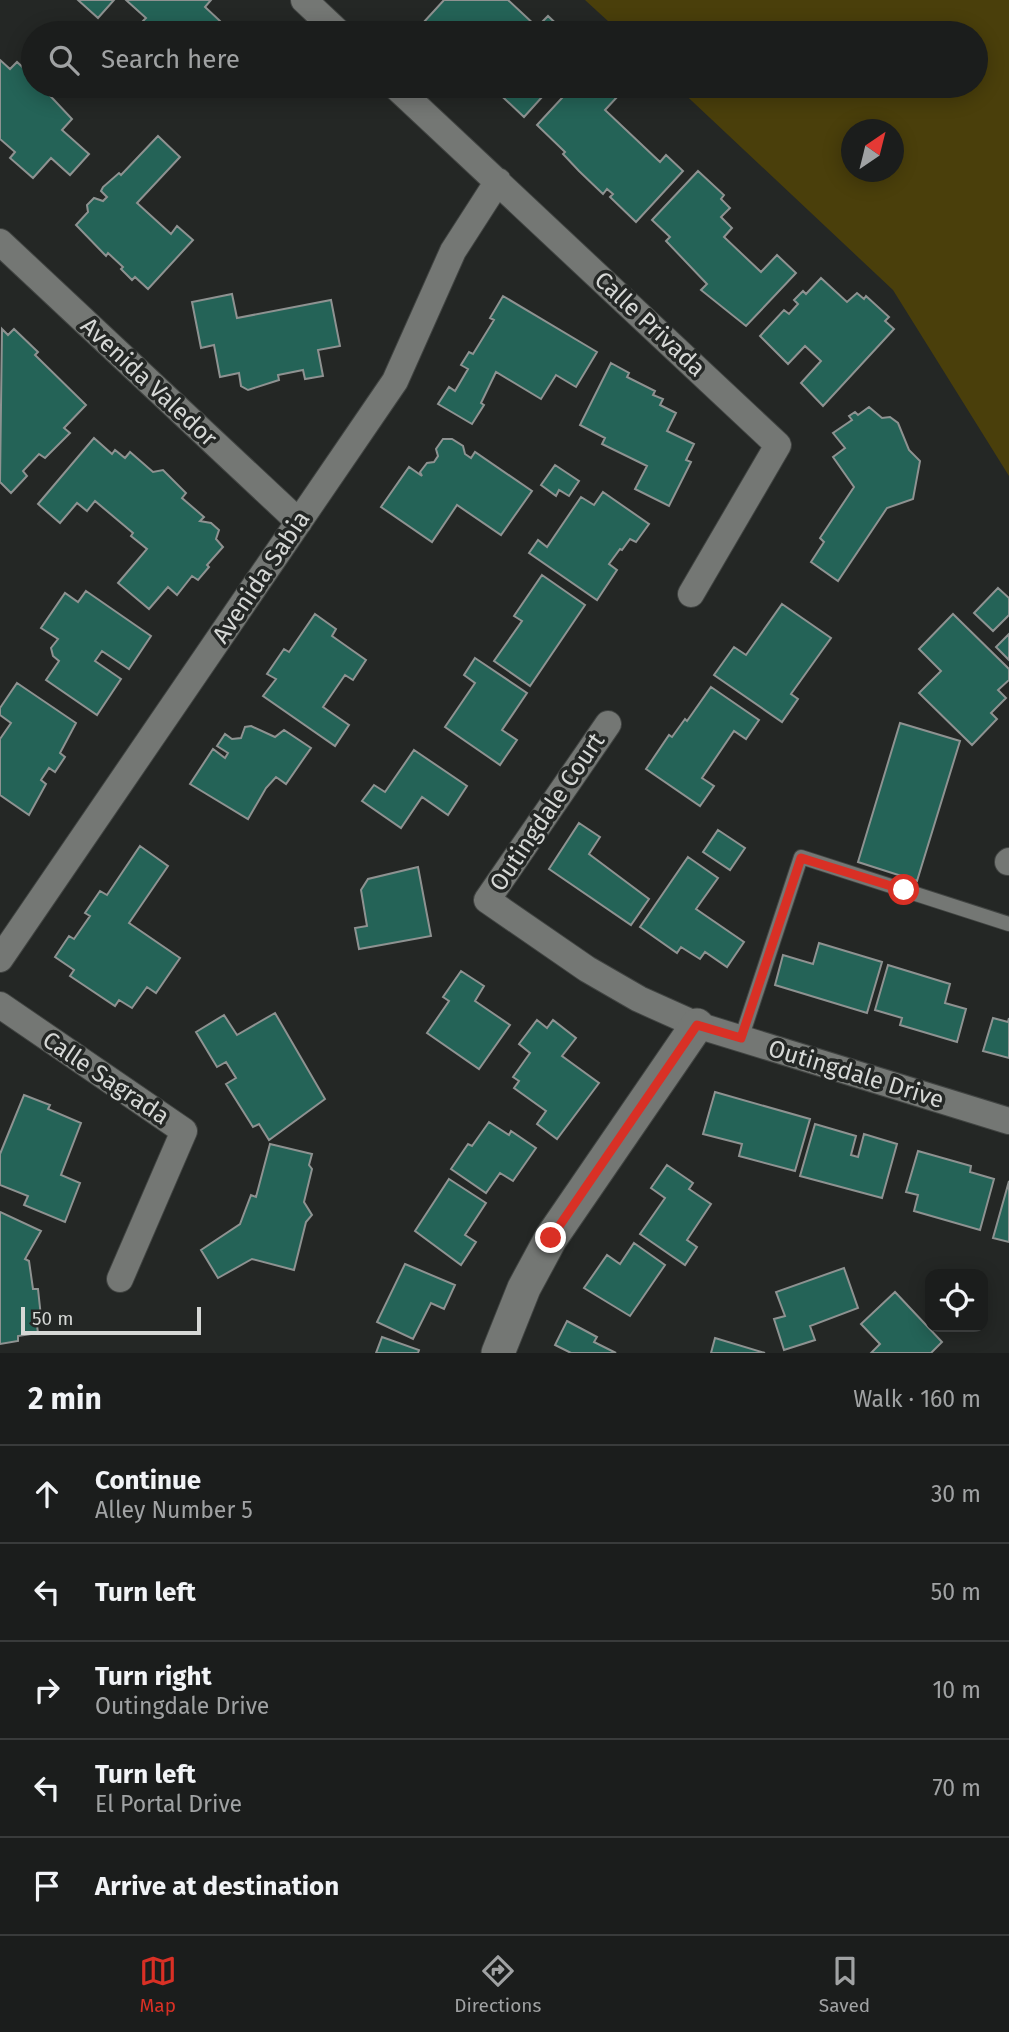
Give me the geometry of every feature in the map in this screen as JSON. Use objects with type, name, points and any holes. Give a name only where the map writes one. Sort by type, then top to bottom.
[{"type":"street","points":[[304,0],[326,21]]},
{"type":"street","name":"Calle Privada","points":[[408,98],[778,444],[691,594]]},
{"type":"street","name":"Avenida Sabia","points":[[0,959],[395,381],[453,251],[498,181]]},
{"type":"street","name":"Avenida Valedor","points":[[0,242],[299,522]]},
{"type":"street","name":"Outingdale Court","points":[[487,900],[608,724]]},
{"type":"street","name":"Outingdale Drive","points":[[487,900],[587,969],[639,999],[697,1025],[1009,1121]]},
{"type":"street","name":"Calle Sagrada","points":[[0,1005],[184,1131],[120,1279]]},
{"type":"street","points":[[498,1353],[524,1288],[551,1238],[697,1025]]},
{"type":"lane","points":[[741,1038],[801,858],[1009,924]]},
{"type":"shaded area","points":[[585,0],[1009,0],[1009,476],[893,290],[689,98],[988,98],[988,21],[608,21]]},
{"type":"building","points":[[78,0],[114,0],[98,18]]},
{"type":"building","points":[[126,0],[211,0],[205,7],[220,21],[143,21],[146,18]]},
{"type":"building","points":[[444,0],[508,0],[531,21],[425,21]]},
{"type":"building","points":[[0,60],[10,69],[17,62],[21,66],[21,98],[52,98],[72,119],[62,130],[89,154],[70,175],[51,158],[33,178],[10,158],[15,152],[0,139]]},
{"type":"building","points":[[504,98],[541,98],[524,117]]},
{"type":"building","points":[[562,98],[616,98],[605,110],[660,162],[666,155],[683,171],[636,222],[610,197],[613,194],[607,189],[603,194],[537,125]]},
{"type":"building","points":[[158,136],[180,157],[137,203],[171,234],[177,226],[193,240],[148,289],[135,277],[132,280],[121,269],[123,267],[108,253],[106,256],[76,225],[88,212],[87,205],[94,198],[103,201],[107,197],[101,191],[103,187],[119,173],[121,175]]},
{"type":"building","points":[[698,171],[724,195],[721,199],[730,208],[721,217],[732,228],[724,237],[761,272],[777,255],[796,273],[746,326],[701,290],[707,284],[666,241],[670,237],[652,220]]},
{"type":"building","points":[[821,278],[847,302],[857,293],[864,299],[866,296],[889,317],[885,321],[894,329],[823,406],[801,383],[821,361],[805,346],[788,364],[760,336],[784,310],[789,314],[798,304],[794,300],[803,291],[806,294]]},
{"type":"building","points":[[232,294],[237,318],[331,300],[340,346],[318,350],[323,376],[305,379],[303,370],[278,375],[279,380],[248,390],[241,386],[239,373],[220,377],[214,345],[201,348],[192,302]]},
{"type":"building","points":[[503,296],[597,352],[576,387],[556,375],[541,399],[496,372],[481,403],[484,405],[472,424],[438,404],[449,387],[455,391],[468,369],[461,365],[469,352],[473,354],[494,320],[490,318]]},
{"type":"building","points":[[2,329],[8,335],[14,329],[38,352],[35,355],[86,405],[64,428],[70,433],[45,458],[39,454],[23,471],[27,476],[11,493],[0,482]]},
{"type":"building","points":[[611,363],[629,373],[627,377],[655,391],[653,395],[663,399],[660,405],[676,413],[667,431],[694,444],[686,460],[691,462],[669,506],[635,489],[647,466],[602,444],[605,438],[580,425]]},
{"type":"building","points":[[869,407],[882,418],[890,417],[898,423],[909,450],[920,461],[913,499],[887,508],[838,581],[811,562],[824,542],[820,538],[854,487],[833,457],[845,448],[833,433],[852,420],[849,416],[855,412],[858,415]]},
{"type":"building","points":[[94,438],[112,454],[115,450],[125,458],[130,452],[153,472],[163,470],[186,493],[182,498],[204,517],[200,521],[211,523],[219,530],[216,539],[223,547],[198,580],[192,576],[177,595],[168,587],[149,609],[118,583],[147,549],[131,536],[133,533],[95,501],[87,511],[77,503],[60,523],[38,504]]},
{"type":"building","points":[[443,439],[452,439],[463,446],[465,454],[471,458],[475,452],[532,491],[501,535],[457,505],[432,542],[381,507],[409,467],[422,476],[420,472],[427,463],[434,462],[438,456],[436,449]]},
{"type":"building","points":[[555,465],[579,481],[569,496],[559,490],[556,496],[541,485]]},
{"type":"building","points":[[603,492],[649,524],[636,542],[630,539],[609,564],[617,570],[597,600],[529,553],[538,540],[547,547],[581,497],[594,505]]},
{"type":"building","points":[[542,575],[585,605],[530,686],[494,661],[522,621],[514,616]]},
{"type":"building","points":[[998,588],[1009,598],[1009,615],[993,631],[974,613]]},
{"type":"building","points":[[86,591],[151,636],[129,669],[102,651],[95,661],[121,679],[97,715],[46,680],[59,661],[53,656],[51,648],[58,639],[41,628],[65,593],[78,602]]},
{"type":"building","points":[[782,604],[831,638],[791,694],[798,699],[782,722],[714,675],[734,647],[746,655]]},
{"type":"building","points":[[315,614],[336,629],[332,636],[366,660],[353,680],[345,675],[323,707],[349,725],[335,746],[263,696],[276,679],[267,674],[284,649],[289,652]]},
{"type":"building","points":[[953,614],[1009,669],[1009,680],[998,690],[1006,698],[991,713],[997,719],[972,745],[919,693],[941,671],[919,649]]},
{"type":"building","points":[[1009,634],[1009,660],[996,647]]},
{"type":"building","points":[[475,658],[527,693],[502,730],[517,740],[500,765],[445,727],[475,683],[464,675]]},
{"type":"building","points":[[17,683],[76,723],[60,753],[65,757],[55,772],[49,768],[41,780],[46,784],[29,815],[0,795],[0,739],[11,723],[0,715],[0,708]]},
{"type":"building","points":[[711,687],[759,720],[746,739],[734,731],[702,778],[714,786],[700,806],[646,769],[669,735],[672,737],[685,719],[687,721]]},
{"type":"building","points":[[900,723],[960,741],[917,881],[858,862]]},
{"type":"building","points":[[251,726],[275,737],[284,730],[311,748],[286,784],[276,777],[266,788],[248,819],[190,784],[213,749],[225,758],[228,753],[217,746],[225,734],[232,739],[241,738],[245,727]]},
{"type":"building","points":[[414,750],[467,786],[448,815],[422,797],[401,828],[362,801],[374,785],[385,792]]},
{"type":"building","points":[[579,823],[600,837],[589,854],[649,899],[631,925],[549,869]]},
{"type":"building","points":[[718,830],[745,848],[730,870],[703,852]]},
{"type":"building","points":[[140,846],[168,866],[129,923],[180,958],[156,993],[147,987],[132,1008],[119,1000],[115,1006],[70,976],[74,970],[55,957],[69,936],[74,939],[90,916],[85,913],[100,891],[107,895]]},
{"type":"building","points":[[688,857],[718,878],[696,909],[744,942],[727,967],[705,952],[700,959],[681,947],[677,953],[640,927]]},
{"type":"building","points":[[418,867],[431,936],[359,949],[355,928],[367,926],[361,890],[368,879]]},
{"type":"building","points":[[819,943],[882,962],[867,1013],[775,985],[783,955],[813,964]]},
{"type":"building","points":[[888,965],[950,984],[945,1003],[966,1009],[957,1042],[900,1025],[902,1018],[875,1010]]},
{"type":"building","points":[[461,971],[484,986],[475,1001],[510,1025],[479,1069],[427,1033],[449,1001],[443,997]]},
{"type":"building","points":[[275,1013],[325,1099],[269,1140],[259,1124],[253,1127],[226,1084],[236,1078],[226,1062],[217,1067],[196,1032],[224,1015],[237,1035]]},
{"type":"building","points":[[993,1018],[1008,1022],[1009,1018],[1009,1058],[983,1051]]},
{"type":"building","points":[[537,1020],[547,1028],[553,1020],[576,1038],[562,1056],[599,1083],[557,1139],[537,1124],[546,1111],[514,1088],[519,1081],[513,1077],[530,1053],[519,1044]]},
{"type":"building","points":[[715,1092],[810,1119],[795,1171],[739,1156],[742,1144],[703,1134]]},
{"type":"building","points":[[24,1095],[50,1105],[48,1109],[81,1123],[61,1175],[80,1183],[65,1222],[24,1205],[28,1196],[0,1185],[0,1154]]},
{"type":"building","points":[[489,1122],[509,1135],[511,1131],[536,1148],[513,1181],[500,1173],[486,1193],[451,1169],[468,1144],[472,1146]]},
{"type":"building","points":[[815,1124],[856,1136],[851,1155],[858,1157],[864,1134],[897,1144],[882,1198],[800,1176]]},
{"type":"building","points":[[270,1144],[312,1154],[309,1165],[312,1169],[304,1202],[312,1215],[306,1222],[294,1270],[252,1259],[218,1278],[201,1250],[240,1224],[251,1195],[256,1197]]},
{"type":"building","points":[[918,1151],[971,1166],[970,1172],[994,1179],[980,1230],[914,1211],[918,1195],[906,1192]]},
{"type":"building","points":[[667,1165],[693,1183],[689,1189],[711,1204],[687,1240],[697,1247],[685,1265],[640,1234],[665,1198],[651,1188]]},
{"type":"building","points":[[449,1179],[486,1203],[465,1235],[476,1242],[461,1265],[415,1231]]},
{"type":"building","points":[[1009,1181],[1009,1242],[993,1238]]},
{"type":"building","points":[[0,1212],[41,1231],[25,1259],[29,1261],[33,1289],[38,1289],[41,1317],[36,1318],[38,1333],[18,1336],[18,1341],[0,1344]]},
{"type":"building","points":[[634,1243],[665,1265],[630,1316],[584,1288],[607,1255],[620,1264]]},
{"type":"building","points":[[405,1264],[455,1285],[444,1309],[431,1303],[413,1339],[377,1322]]},
{"type":"building","points":[[844,1268],[858,1308],[810,1326],[815,1340],[784,1350],[774,1319],[785,1316],[776,1292]]},
{"type":"building","points":[[895,1292],[925,1324],[925,1332],[933,1332],[942,1342],[931,1353],[871,1353],[880,1344],[861,1324]]},
{"type":"building","points":[[567,1321],[597,1337],[594,1342],[616,1353],[571,1353],[555,1345]]},
{"type":"building","points":[[382,1337],[419,1350],[418,1353],[376,1353]]},
{"type":"building","points":[[715,1338],[765,1353],[711,1353]]},
{"type":"route","points":[[551,1238],[697,1025],[741,1038],[801,858],[904,890]]}]
